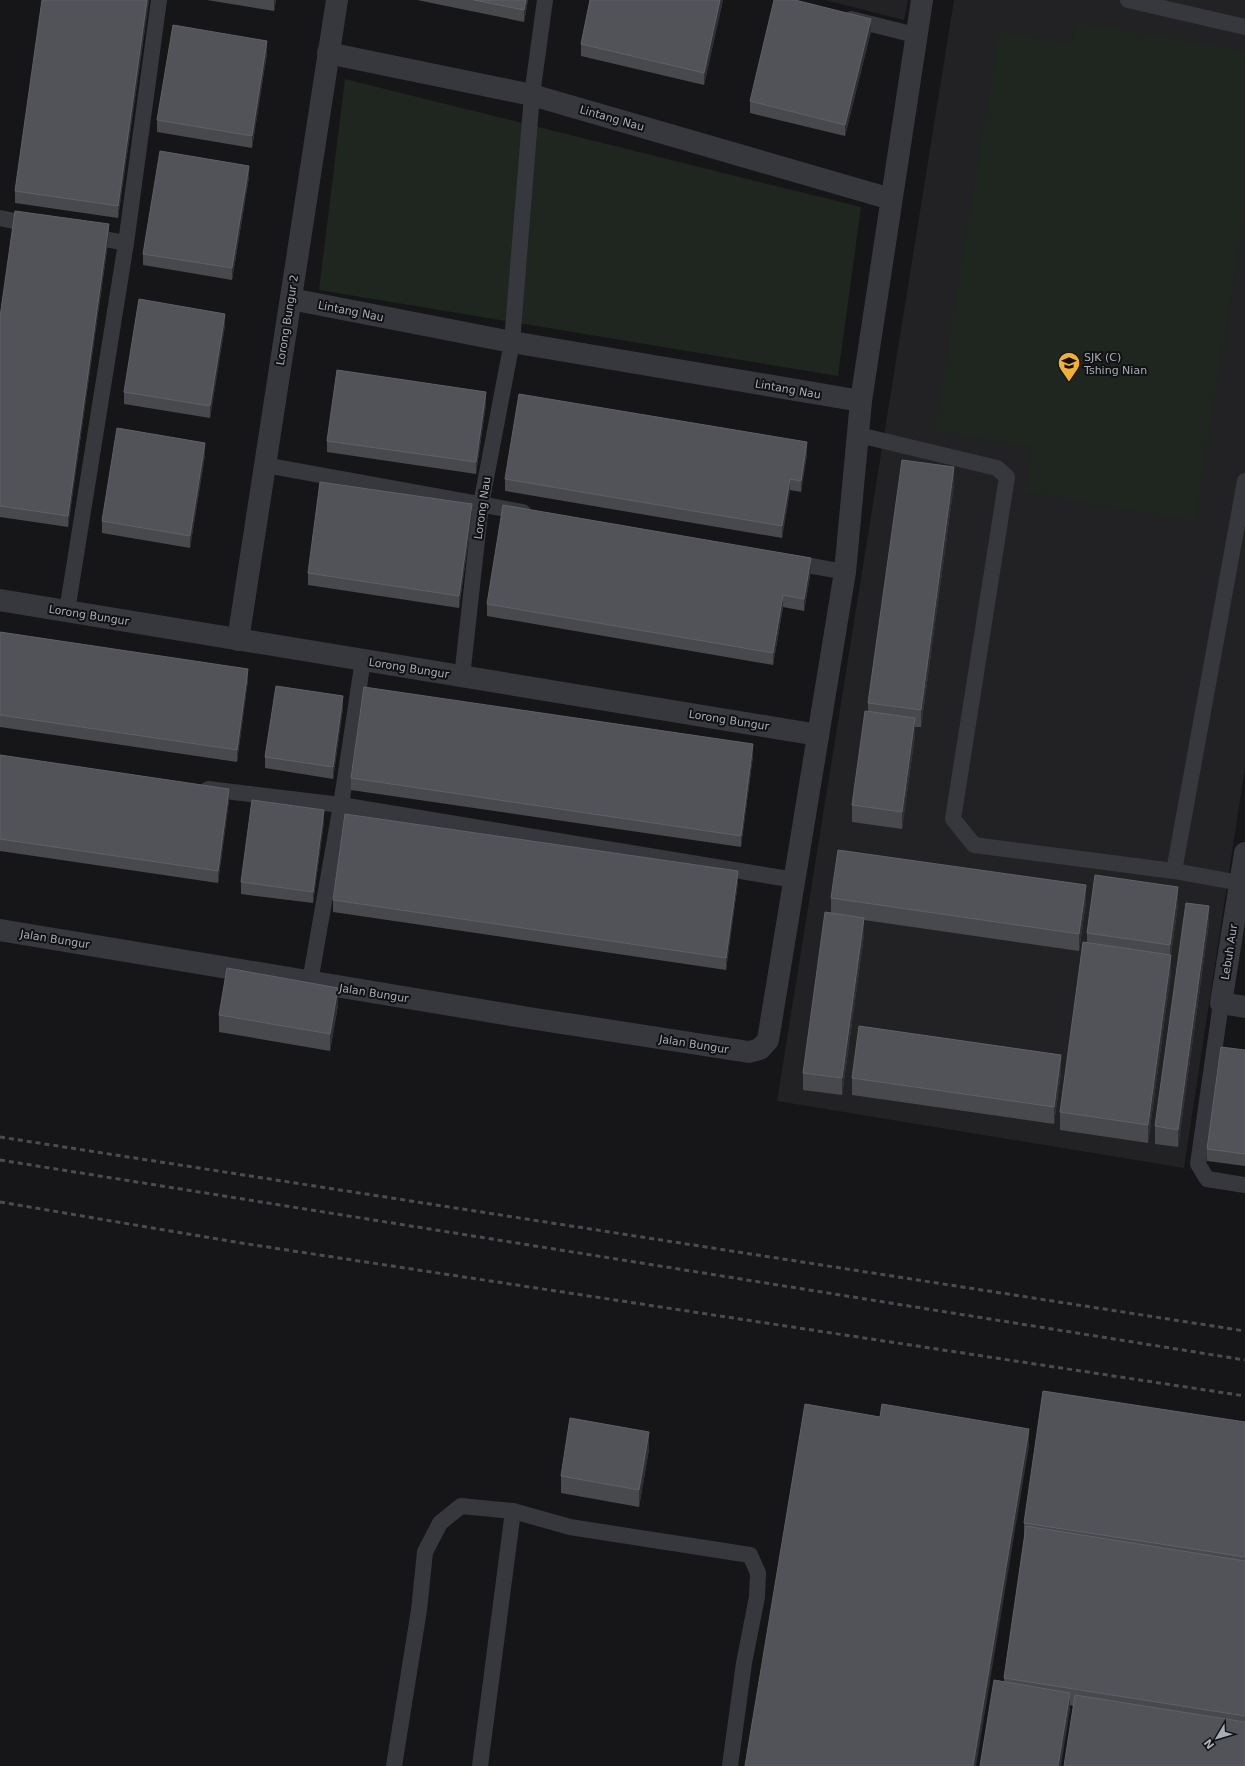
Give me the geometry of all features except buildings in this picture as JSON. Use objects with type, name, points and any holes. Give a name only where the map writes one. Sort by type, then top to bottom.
[{"type":"street","name":"Lorong Bungur 2","points":[[238,640],[337,0]]},
{"type":"street","points":[[796,880],[845,572],[861,401],[915,35],[922,0]]},
{"type":"street","name":"Lintang Nau","points":[[328,53],[532,96],[891,199]]},
{"type":"street","name":"Lintang Nau","points":[[290,299],[512,342],[861,401]]},
{"type":"street","name":"Lorong Bungur","points":[[0,600],[818,735]]},
{"type":"street","name":"Lebuh Aur","points":[[1221,1003],[1245,853]]},
{"type":"street","name":"Jalan Bungur","points":[[0,930],[310,982],[749,1052],[760,1049],[768,1040],[796,880]]},
{"type":"street","points":[[1221,1003],[1245,1007]]},
{"type":"lane","points":[[67,611],[126,243],[159,0]]},
{"type":"lane","name":"Lorong Nau","points":[[462,677],[481,504],[512,342],[532,96],[545,0]]},
{"type":"lane","points":[[1128,0],[1245,27]]},
{"type":"lane","points":[[838,15],[915,35]]},
{"type":"lane","points":[[0,218],[52,229]]},
{"type":"lane","points":[[74,233],[126,243]]},
{"type":"lane","points":[[858,434],[997,468],[1006,477],[953,819],[974,845],[1174,871],[1240,882]]},
{"type":"lane","points":[[265,465],[536,514]]},
{"type":"lane","points":[[1174,871],[1245,481]]},
{"type":"lane","points":[[775,559],[845,572]]},
{"type":"lane","points":[[310,982],[341,805],[363,660]]},
{"type":"lane","points":[[194,787],[341,805],[796,880]]},
{"type":"lane","points":[[1221,1003],[1198,1164],[1207,1179],[1245,1185]]},
{"type":"lane","points":[[394,1766],[419,1610],[425,1552],[440,1523],[461,1506],[513,1511],[570,1527],[750,1555],[758,1573],[757,1597],[744,1663],[730,1766]]},
{"type":"lane","points":[[480,1766],[513,1511]]},
{"type":"shaded area","points":[[825,0],[908,0],[904,20]]},
{"type":"shaded area","name":"SJK (C) Tshing Nian","points":[[954,0],[1245,0],[1245,767],[1184,1168],[777,1101]]},
{"type":"shaded area","points":[[1076,22],[1245,51],[1245,211],[1195,521],[1025,492],[1032,447],[934,431],[999,31],[1072,44]]},
{"type":"shaded area","points":[[345,79],[861,207],[838,376],[319,290]]},
{"type":"railway","points":[[0,1137],[1245,1331]]},
{"type":"railway","points":[[0,1160],[1245,1360]]},
{"type":"railway","points":[[0,1202],[241,1243],[1245,1396]]},
{"type":"place","name":"SJK (C) Tshing Nian","points":[[1069,382]]}]
